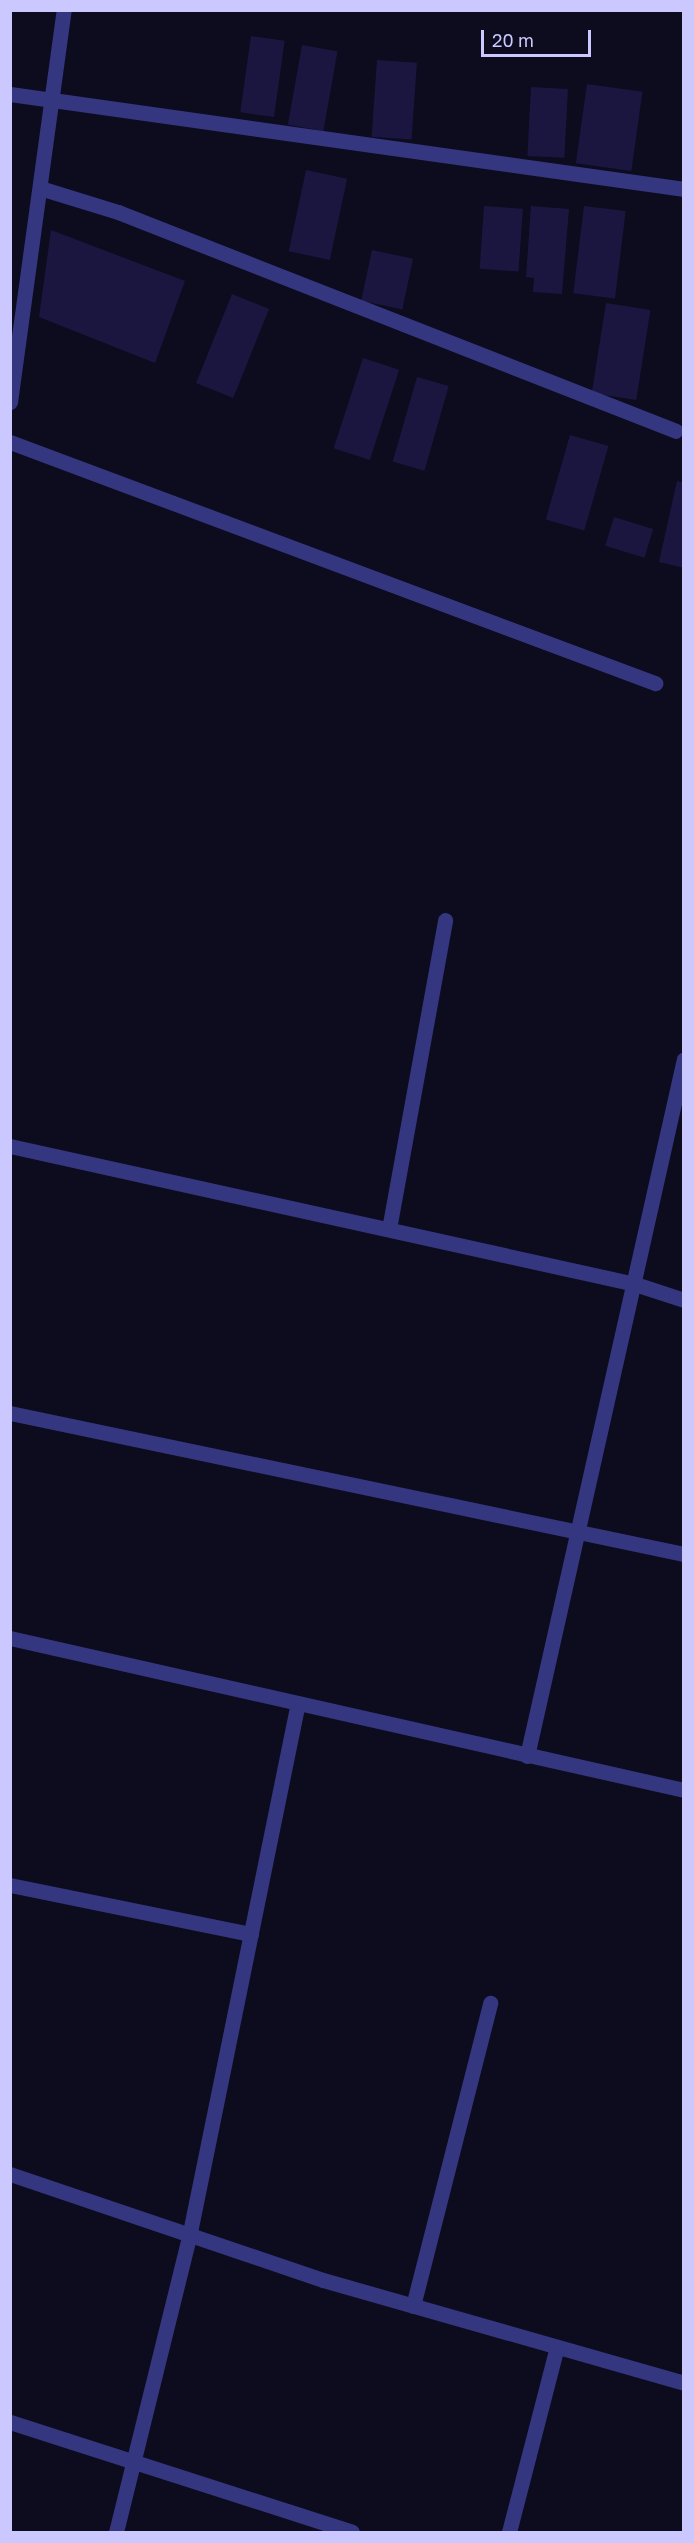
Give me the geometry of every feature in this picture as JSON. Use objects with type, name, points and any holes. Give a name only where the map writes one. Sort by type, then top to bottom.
[{"type":"street","points":[[10,402],[16,315],[40,188],[64,10]]},
{"type":"street","points":[[10,94],[52,99],[115,113],[684,189]]},
{"type":"street","points":[[40,188],[117,212],[676,431]]},
{"type":"street","points":[[10,442],[655,683]]},
{"type":"street","points":[[389,1230],[445,920]]},
{"type":"street","points":[[527,1756],[576,1531],[681,1092],[684,1059]]},
{"type":"street","points":[[10,1146],[635,1284],[684,1300]]},
{"type":"street","points":[[10,1413],[684,1554]]},
{"type":"street","points":[[10,1638],[297,1707],[684,1790]]},
{"type":"street","points":[[116,2532],[189,2237],[297,1707]]},
{"type":"street","points":[[10,1885],[250,1935]]},
{"type":"street","points":[[413,2306],[490,2003]]},
{"type":"street","points":[[10,2174],[189,2237],[413,2306],[684,2383]]},
{"type":"street","points":[[509,2532],[557,2347]]},
{"type":"street","points":[[10,2422],[133,2466],[352,2532]]},
{"type":"building","points":[[251,36],[285,41],[274,117],[240,112]]},
{"type":"building","points":[[302,45],[337,51],[323,131],[288,125]]},
{"type":"building","points":[[377,60],[417,63],[412,140],[372,137]]},
{"type":"building","points":[[587,84],[642,92],[631,171],[576,163]]},
{"type":"building","points":[[531,87],[568,89],[564,158],[527,156]]},
{"type":"building","points":[[306,170],[347,179],[330,260],[289,251]]},
{"type":"building","points":[[484,206],[523,209],[519,272],[480,269]]},
{"type":"building","points":[[531,206],[569,209],[562,294],[533,292],[534,278],[526,277]]},
{"type":"building","points":[[584,206],[626,211],[615,298],[573,293]]},
{"type":"building","points":[[51,230],[185,281],[155,363],[39,317]]},
{"type":"building","points":[[372,250],[413,259],[402,310],[361,301]]},
{"type":"building","points":[[232,294],[269,309],[233,398],[196,383]]},
{"type":"building","points":[[606,303],[650,310],[636,400],[592,393]]},
{"type":"building","points":[[363,358],[399,370],[370,460],[334,448]]},
{"type":"building","points":[[417,377],[449,386],[424,471],[393,462]]},
{"type":"building","points":[[570,435],[608,446],[584,531],[546,520]]},
{"type":"building","points":[[677,481],[684,483],[684,568],[659,562]]},
{"type":"building","points":[[614,517],[653,529],[644,558],[605,546]]}]
